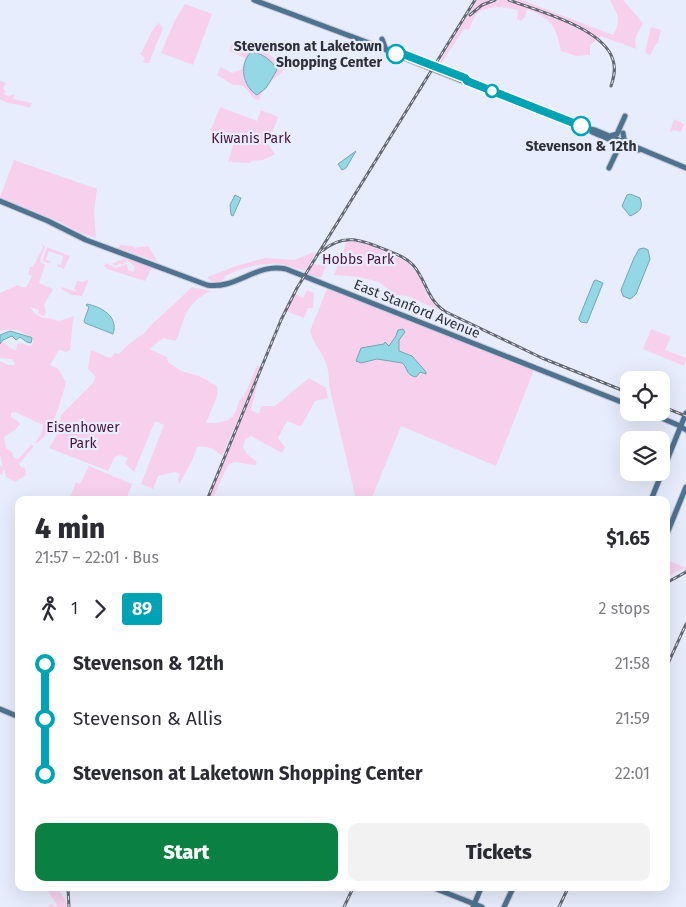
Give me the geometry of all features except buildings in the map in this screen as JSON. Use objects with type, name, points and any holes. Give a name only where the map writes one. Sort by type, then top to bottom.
[{"type":"main road","points":[[254,0],[386,50],[403,54],[589,130],[609,136],[686,170]]},
{"type":"main road","points":[[382,39],[386,50]]},
{"type":"main road","points":[[609,136],[617,134],[625,116]]},
{"type":"main road","points":[[589,130],[626,146],[639,149]]},
{"type":"main road","points":[[623,133],[625,140],[636,145],[639,149]]},
{"type":"main road","points":[[609,168],[618,149],[626,146]]},
{"type":"main road","name":"East Stanford Avenue","points":[[0,201],[48,220],[86,240],[207,285],[226,284],[266,268],[286,269],[620,401]]},
{"type":"main road","points":[[652,496],[684,427],[686,413]]},
{"type":"main road","points":[[669,421],[684,427]]},
{"type":"main road","points":[[670,526],[686,487]]},
{"type":"main road","points":[[0,710],[15,716]]},
{"type":"main road","points":[[441,891],[482,907]]},
{"type":"main road","points":[[473,905],[480,891]]},
{"type":"main road","points":[[504,907],[511,891]]},
{"type":"green space","points":[[477,0],[522,0],[613,35],[618,25],[618,17],[610,0],[623,0],[643,23],[635,39],[636,49],[601,36],[590,45],[590,55],[576,56],[561,51],[555,29],[542,16],[527,9],[525,17],[521,21],[517,19],[518,10],[502,7],[485,9],[476,15],[469,30],[464,29],[440,65],[438,64]]},
{"type":"green space","points":[[185,4],[212,14],[193,65],[161,53],[175,20]]},
{"type":"green space","points":[[159,23],[163,28],[149,63],[145,63],[143,61],[145,58],[140,54],[154,28]]},
{"type":"green space","points":[[651,27],[661,30],[658,43],[651,54],[648,55],[645,52]]},
{"type":"green space","points":[[234,40],[269,54],[286,69],[270,83],[259,100],[254,99],[244,87],[233,85],[217,75],[221,67],[232,73],[242,69],[245,58],[229,51]]},
{"type":"green space","points":[[0,81],[6,83],[3,88],[6,92],[4,94],[8,96],[15,94],[13,99],[32,103],[30,108],[8,103],[0,99]]},
{"type":"green space","name":"Kiwanis Park","points":[[220,107],[257,121],[261,110],[278,117],[268,144],[275,154],[263,160],[251,161],[251,163],[228,162],[234,142],[210,132]]},
{"type":"green space","points":[[674,119],[684,124],[681,132],[674,130],[670,132]]},
{"type":"green space","points":[[14,160],[97,189],[94,212],[96,238],[0,197]]},
{"type":"green space","name":"Hobbs Park","points":[[347,241],[364,243],[406,261],[418,274],[428,297],[440,311],[408,296],[395,295],[379,282],[359,277],[334,275]]},
{"type":"green space","points":[[41,243],[45,247],[40,261],[45,265],[39,283],[53,289],[44,305],[46,312],[44,316],[38,314],[39,310],[30,307],[35,314],[43,318],[59,321],[74,316],[70,350],[66,352],[59,350],[50,365],[58,369],[66,382],[51,426],[41,440],[35,444],[41,434],[43,425],[15,412],[11,413],[11,417],[20,424],[15,430],[4,437],[6,448],[12,452],[14,458],[18,459],[31,445],[34,446],[19,464],[25,468],[26,475],[15,482],[6,477],[4,468],[2,475],[0,474],[0,466],[3,467],[0,455],[0,361],[8,365],[14,365],[15,363],[12,359],[0,358],[0,345],[2,342],[16,350],[17,344],[21,343],[29,346],[32,345],[33,341],[18,331],[9,329],[0,331],[0,293],[18,285],[26,287],[32,276],[28,274],[30,267],[33,267],[43,247]]},
{"type":"green space","points":[[120,245],[135,248],[148,246],[158,262],[118,248]]},
{"type":"green space","points":[[47,247],[70,256],[64,269],[57,266],[58,264],[61,265],[63,256],[49,251],[46,259],[51,262],[42,261]]},
{"type":"green space","points":[[314,252],[315,254],[305,271],[286,265],[271,264],[239,270],[225,276],[222,281],[214,283],[208,277],[233,267],[265,258],[294,260]]},
{"type":"green space","points":[[125,258],[152,268],[145,281],[107,269],[104,266],[106,263],[116,268],[127,264],[128,270],[134,272],[135,267],[127,260],[122,265],[120,263],[117,266],[112,264]]},
{"type":"green space","points":[[313,264],[326,266],[321,278],[306,274]]},
{"type":"green space","points":[[89,279],[82,296],[71,295],[61,289],[62,287],[77,292],[74,289],[77,281],[82,282]]},
{"type":"green space","name":"Eisenhower Park","points":[[192,287],[211,291],[203,295],[188,309],[175,341],[163,338],[150,349],[167,357],[168,362],[181,371],[199,376],[217,386],[218,394],[206,423],[226,421],[232,417],[239,401],[245,394],[257,366],[261,366],[222,456],[211,448],[197,447],[191,463],[179,484],[180,474],[175,472],[158,476],[153,489],[141,484],[164,425],[155,421],[134,472],[125,463],[128,458],[120,455],[115,457],[108,471],[49,448],[58,433],[61,415],[92,384],[96,377],[88,369],[91,350],[110,358],[115,353],[119,354]]},
{"type":"green space","points":[[327,289],[331,289],[534,370],[496,466],[401,426],[373,496],[355,496],[329,385],[329,375],[325,361],[310,331]]},
{"type":"green space","points":[[307,290],[314,293],[313,308],[308,308],[304,318],[286,311],[295,294],[303,298]]},
{"type":"green space","points":[[651,329],[671,337],[665,350],[686,358],[684,366],[643,349]]},
{"type":"green space","points":[[259,378],[251,410],[259,414],[261,406],[275,406],[309,378],[326,388],[328,398],[315,401],[302,425],[299,426],[287,421],[278,438],[285,447],[282,453],[251,436],[245,440],[243,447],[247,454],[257,462],[255,465],[234,462],[228,465],[214,496],[209,496]]},
{"type":"green space","points":[[89,466],[132,484],[128,496],[71,496],[76,482],[80,484]]},
{"type":"green space","points":[[670,561],[686,568],[670,576]]},
{"type":"green space","points":[[48,891],[59,891],[68,907],[56,907],[57,905]]},
{"type":"water","points":[[251,52],[266,58],[277,70],[266,88],[257,95],[248,86],[244,75],[245,63]]},
{"type":"water","points":[[356,151],[346,168],[342,170],[338,164]]},
{"type":"water","points":[[630,194],[640,198],[641,207],[630,216],[622,206],[627,195]]},
{"type":"water","points":[[235,195],[241,198],[233,216],[231,215],[230,205]]},
{"type":"water","points":[[644,248],[648,250],[650,259],[636,294],[630,299],[623,296],[621,290],[639,249]]},
{"type":"water","points":[[596,280],[603,283],[587,323],[581,322],[579,318]]},
{"type":"water","points":[[87,304],[98,307],[108,313],[113,322],[113,334],[85,323],[89,307]]},
{"type":"water","points":[[403,329],[405,332],[399,340],[399,351],[412,356],[426,374],[420,372],[416,377],[412,376],[402,363],[377,359],[361,363],[356,361],[361,348],[384,344],[385,342],[389,346],[398,330]]},
{"type":"water","points":[[10,331],[32,338],[31,343],[20,337],[16,340],[12,336],[3,340],[0,344],[0,335]]},
{"type":"railway","points":[[209,496],[281,320],[297,288],[475,0]]},
{"type":"railway","points":[[470,15],[482,5],[495,0]]},
{"type":"railway","points":[[509,0],[568,22],[597,39],[607,49],[613,60],[614,73],[611,86]]},
{"type":"railway","points":[[321,252],[337,242],[353,240],[369,243],[397,254],[413,265],[430,296],[446,312],[542,358],[620,389]]},
{"type":"railway","points":[[670,410],[686,416]]},
{"type":"railway","points":[[670,581],[686,572]]},
{"type":"railway","points":[[670,659],[686,624]]},
{"type":"railway","points":[[68,891],[69,907]]},
{"type":"railway","points":[[344,907],[352,891]]},
{"type":"railway","points":[[559,907],[567,891]]},
{"type":"bus line","name":"89","points":[[396,54],[403,54],[465,78],[467,81],[581,126]]},
{"type":"place","name":"Stevenson at Laketown Shopping Center","points":[[396,54]]},
{"type":"place","name":"Stevenson & 12th","points":[[581,126]]}]
